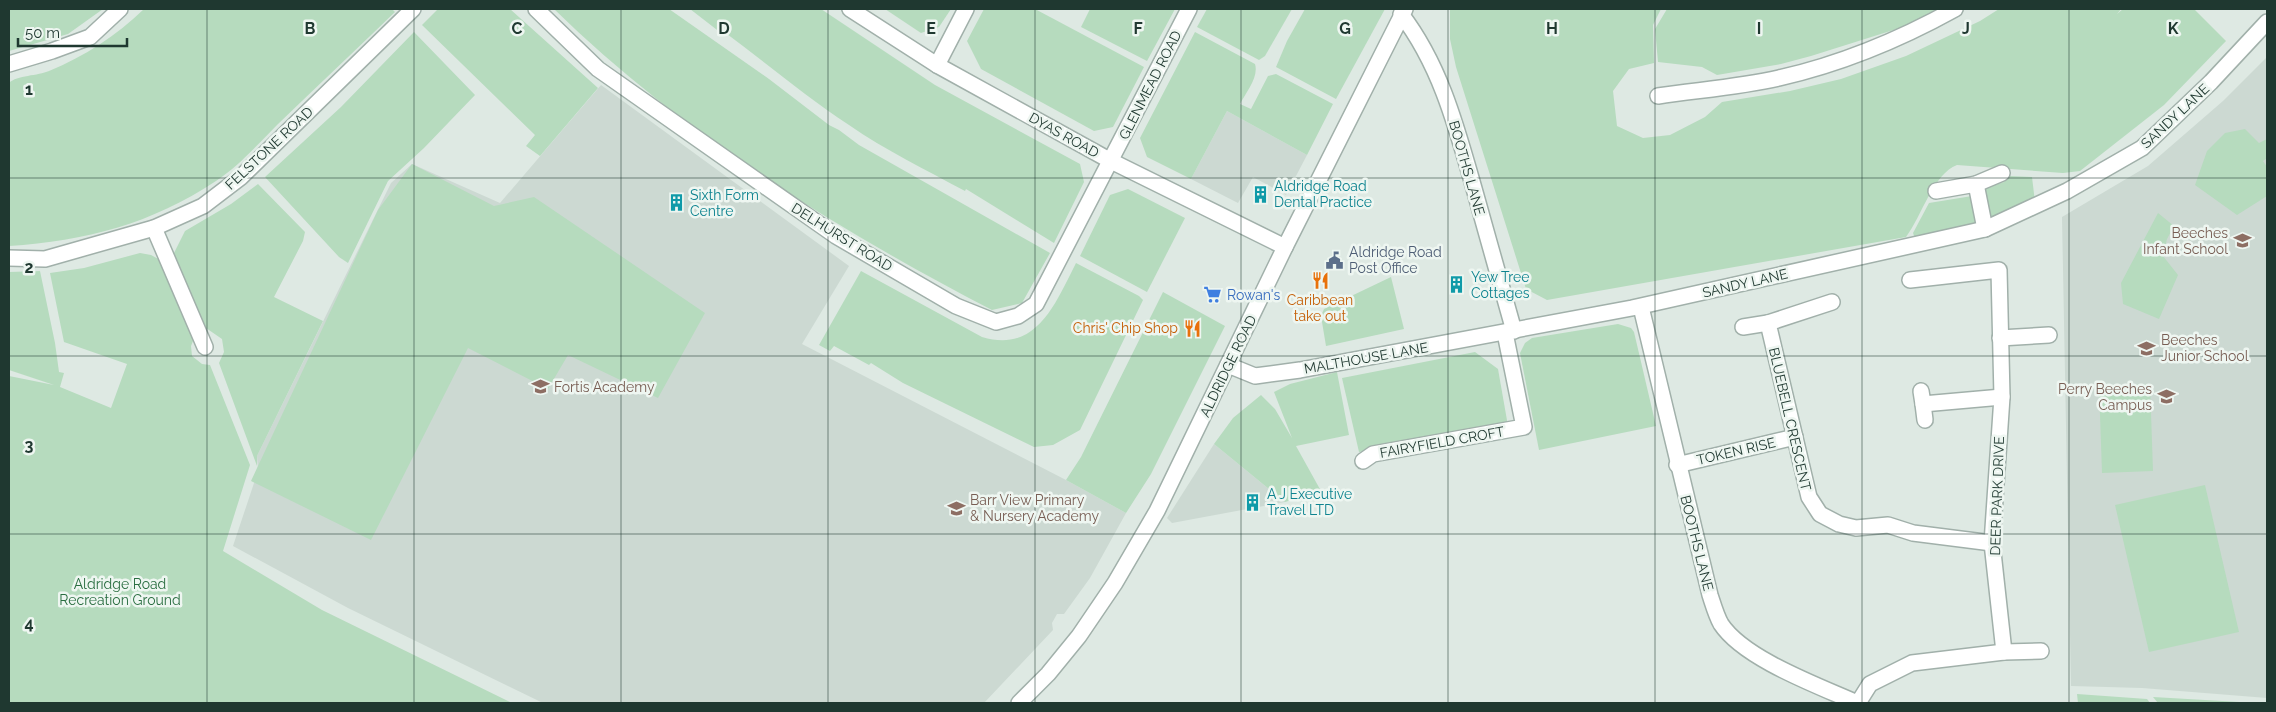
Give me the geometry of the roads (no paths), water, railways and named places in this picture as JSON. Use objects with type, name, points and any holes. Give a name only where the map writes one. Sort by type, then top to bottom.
[{"type":"street","points":[[9,64],[90,37],[120,9]]},
{"type":"street","name":"FELSTONE ROAD","points":[[9,258],[45,259],[154,228],[203,206],[241,177],[413,9]]},
{"type":"street","name":"DELHURST ROAD","points":[[536,9],[598,69],[836,236],[956,306],[996,322],[1018,316],[1036,304],[1111,161]]},
{"type":"street","name":"DYAS ROAD","points":[[850,9],[937,65],[1111,161],[1285,247]]},
{"type":"street","points":[[937,65],[966,9]]},
{"type":"street","name":"GLENMEAD ROAD","points":[[1111,161],[1189,9]]},
{"type":"street","points":[[1658,96],[1778,78],[1864,54],[1924,26],[1954,9]]},
{"type":"street","name":"ALDRIDGE ROAD","points":[[1019,703],[1048,674],[1116,583],[1157,511],[1285,247],[1403,11]]},
{"type":"street","name":"BOOTHS LANE","points":[[1403,11],[1436,70],[1459,136],[1509,332],[1524,428]]},
{"type":"street","name":"SANDY LANE","points":[[1509,332],[1641,307],[1985,229],[2066,191],[2142,148],[2211,82],[2267,22]]},
{"type":"street","points":[[1936,191],[1976,184],[2002,174]]},
{"type":"street","points":[[1976,184],[1985,229]]},
{"type":"street","points":[[154,228],[205,347]]},
{"type":"street","name":"DEER PARK DRIVE","points":[[1910,280],[1998,270],[2002,397],[1992,543],[2004,652]]},
{"type":"street","points":[[1743,327],[1768,323],[1832,302]]},
{"type":"street","name":"BOOTHS LANE","points":[[1641,307],[1677,465],[1710,595],[1722,624],[1741,643],[1767,661],[1857,703]]},
{"type":"street","name":"BLUEBELL CRESCENT","points":[[1768,323],[1809,497],[1820,514],[1840,524],[1856,528],[1888,525],[1913,534],[1992,543]]},
{"type":"street","name":"MALTHOUSE LANE","points":[[1228,365],[1255,376],[1300,370],[1509,332]]},
{"type":"street","points":[[2000,338],[2049,335]]},
{"type":"street","points":[[1925,420],[1922,398],[2002,397]]},
{"type":"street","name":"FAIRYFIELD CROFT","points":[[1363,461],[1373,454],[1524,428]]},
{"type":"street","name":"TOKEN RISE","points":[[1677,465],[1795,437]]},
{"type":"street","points":[[1857,703],[1870,684],[1912,663],[2004,652],[2041,651]]},
{"type":"place","name":"Aldridge Road Dental Practice","points":[[1260,194]]},
{"type":"place","name":"Sixth Form Centre","points":[[676,203]]},
{"type":"place","name":"Beeches Infant School","points":[[2242,241]]},
{"type":"place","name":"Aldridge Road Post Office","points":[[1335,260]]},
{"type":"place","name":"Caribbean take out","points":[[1320,280]]},
{"type":"place","name":"Yew Tree Cottages","points":[[1457,285]]},
{"type":"place","name":"Rowan's","points":[[1213,295]]},
{"type":"place","name":"Chris' Chip Shop","points":[[1192,328]]},
{"type":"place","name":"Beeches Junior School","points":[[2147,348]]},
{"type":"place","name":"Fortis Academy","points":[[540,387]]},
{"type":"place","name":"Perry Beeches Campus","points":[[2166,397]]},
{"type":"place","name":"A J Executive Travel LTD","points":[[1253,502]]},
{"type":"place","name":"Barr View Primary & Nursery Academy","points":[[956,508]]},
{"type":"park label","name":"Aldridge Road Recreation Ground","points":[[120,592]]}]
